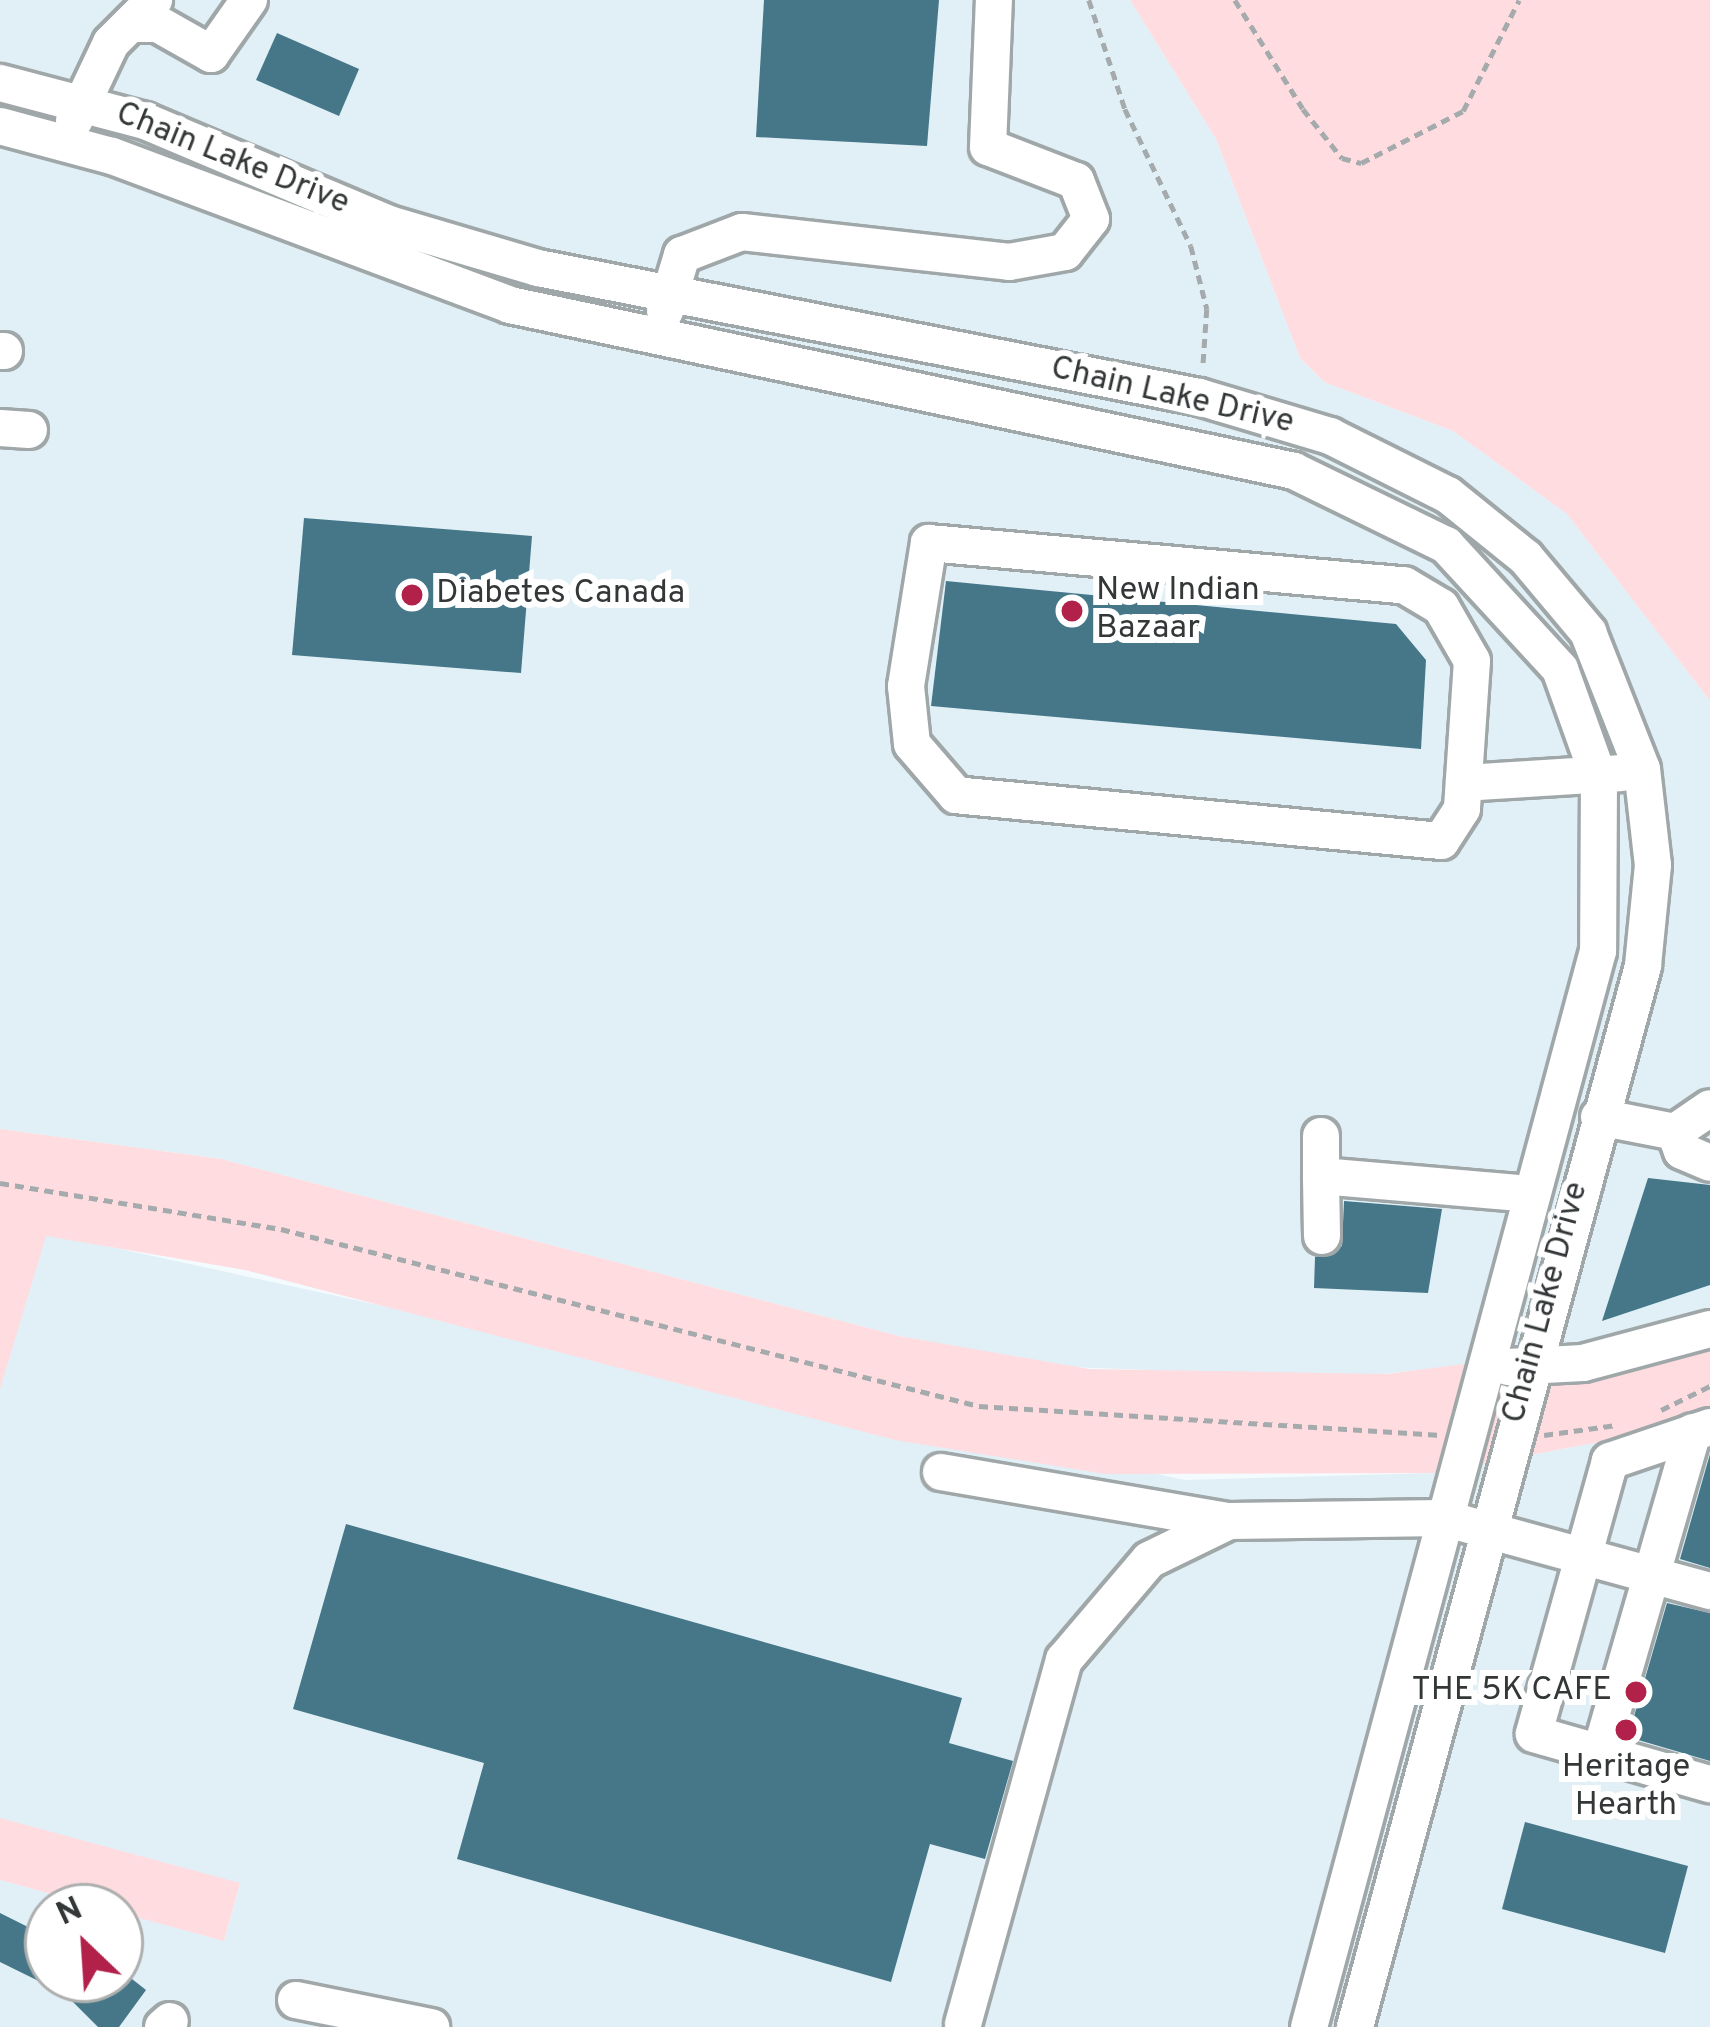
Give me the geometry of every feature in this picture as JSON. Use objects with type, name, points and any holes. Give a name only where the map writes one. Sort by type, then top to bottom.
[{"type":"street","points":[[67,142],[81,100],[142,12],[211,54],[249,0]]},
{"type":"street","points":[[654,336],[682,255],[742,232],[1009,262],[1065,252],[1091,219],[1076,181],[988,147],[994,0]]},
{"type":"street","name":"Chain Lake Drive","points":[[0,83],[81,100],[436,241],[1199,397],[1330,436],[1448,496],[1526,558],[1588,632],[1642,769],[1650,919],[1355,2027]]},
{"type":"street","name":"Chain Lake Drive","points":[[0,126],[67,142],[392,269],[654,336],[1239,456],[1348,491],[1446,545],[1526,622],[1560,669],[1598,778],[1598,951],[1443,1518],[1402,1709],[1309,2027]]},
{"type":"street","points":[[929,543],[1403,585],[1441,607],[1472,661],[1464,783],[1441,841],[956,795],[925,764],[910,724],[929,543]]},
{"type":"street","points":[[1464,783],[1598,778],[1642,769]]},
{"type":"street","points":[[1599,1117],[1675,1132],[1710,1108]]},
{"type":"street","points":[[1675,1132],[1682,1150],[1710,1163]]},
{"type":"street","points":[[1321,1136],[1322,1236]]},
{"type":"street","points":[[1321,1176],[1532,1194]]},
{"type":"street","points":[[1517,1248],[1558,1254]]},
{"type":"street","points":[[1486,1366],[1529,1369],[1710,1329]]},
{"type":"street","points":[[1701,1430],[1610,1461],[1534,1734],[1710,1784]]},
{"type":"street","points":[[1600,1754],[1701,1430]]},
{"type":"street","points":[[940,1472],[1229,1521],[1443,1518],[1582,1560],[1710,1591]]},
{"type":"street","points":[[963,2024],[1064,1660],[1149,1561],[1229,1521]]},
{"type":"street","points":[[296,2000],[431,2027]]},
{"type":"path","points":[[1089,0],[1125,109],[1191,246],[1207,309],[1199,397]]},
{"type":"path","points":[[1235,0],[1304,109],[1342,158],[1361,163],[1463,111],[1520,0]]},
{"type":"path","points":[[0,1183],[280,1229],[979,1406],[1465,1436]]},
{"type":"path","points":[[1646,1415],[1710,1386]]},
{"type":"path","points":[[1510,1438],[1630,1420]]},
{"type":"shaded area","points":[[0,0],[1130,0],[1216,139],[1300,358],[1324,382],[1453,431],[1567,514],[1710,701],[1710,1314],[1503,1361],[1353,1377],[1066,1367],[899,1336],[221,1159],[0,1129]]},
{"type":"shaded area","points":[[1130,0],[1710,0],[1710,701],[1567,514],[1453,431],[1324,382],[1300,358],[1216,139]]},
{"type":"shaded area","points":[[0,1129],[221,1159],[899,1336],[1089,1369],[1386,1374],[1550,1353],[1710,1314],[1710,1421],[1435,1473],[1105,1474],[895,1440],[245,1270],[46,1236],[0,1389]]},
{"type":"shaded area","points":[[33,1230],[1185,1480],[1435,1473],[1710,1421],[1710,2027],[0,2027],[0,1880],[24,1886],[24,2003],[144,2003],[144,1919],[224,1941],[240,1884],[0,1823],[0,1349]]},
{"type":"shaded area","points":[[0,1818],[240,1883],[224,1941],[144,1919],[144,1883],[24,1887],[0,1880]]},
{"type":"building","points":[[764,0],[939,0],[927,146],[756,137]]},
{"type":"building","points":[[277,33],[359,69],[339,116],[256,80]]},
{"type":"building","name":"Diabetes Canada","points":[[304,518],[532,536],[521,673],[292,655]]},
{"type":"building","points":[[946,581],[1396,624],[1426,660],[1421,749],[931,706]]},
{"type":"building","points":[[1648,1178],[1710,1185],[1710,1285],[1602,1321]]},
{"type":"building","points":[[1344,1201],[1442,1209],[1428,1293],[1314,1288],[1315,1257],[1342,1246]]},
{"type":"building","points":[[1710,1454],[1710,1568],[1680,1559]]},
{"type":"building","points":[[346,1524],[962,1698],[949,1743],[1013,1761],[985,1859],[930,1844],[891,1982],[457,1859],[484,1763],[293,1709]]},
{"type":"building","points":[[1667,1603],[1710,1613],[1710,1761],[1628,1737]]},
{"type":"building","points":[[1525,1822],[1688,1866],[1665,1953],[1502,1909]]},
{"type":"building","points":[[0,1913],[24,1925],[24,1974],[0,1962]]},
{"type":"building","points":[[74,2003],[137,2003],[119,2027],[98,2027]]},
{"type":"place","name":"Diabetes Canada","points":[[412,595]]},
{"type":"place","name":"New Indian Bazaar","points":[[1072,611]]},
{"type":"place","name":"THE 5K CAFE","points":[[1636,1692]]},
{"type":"place","name":"Heritage Hearth","points":[[1626,1730]]}]
